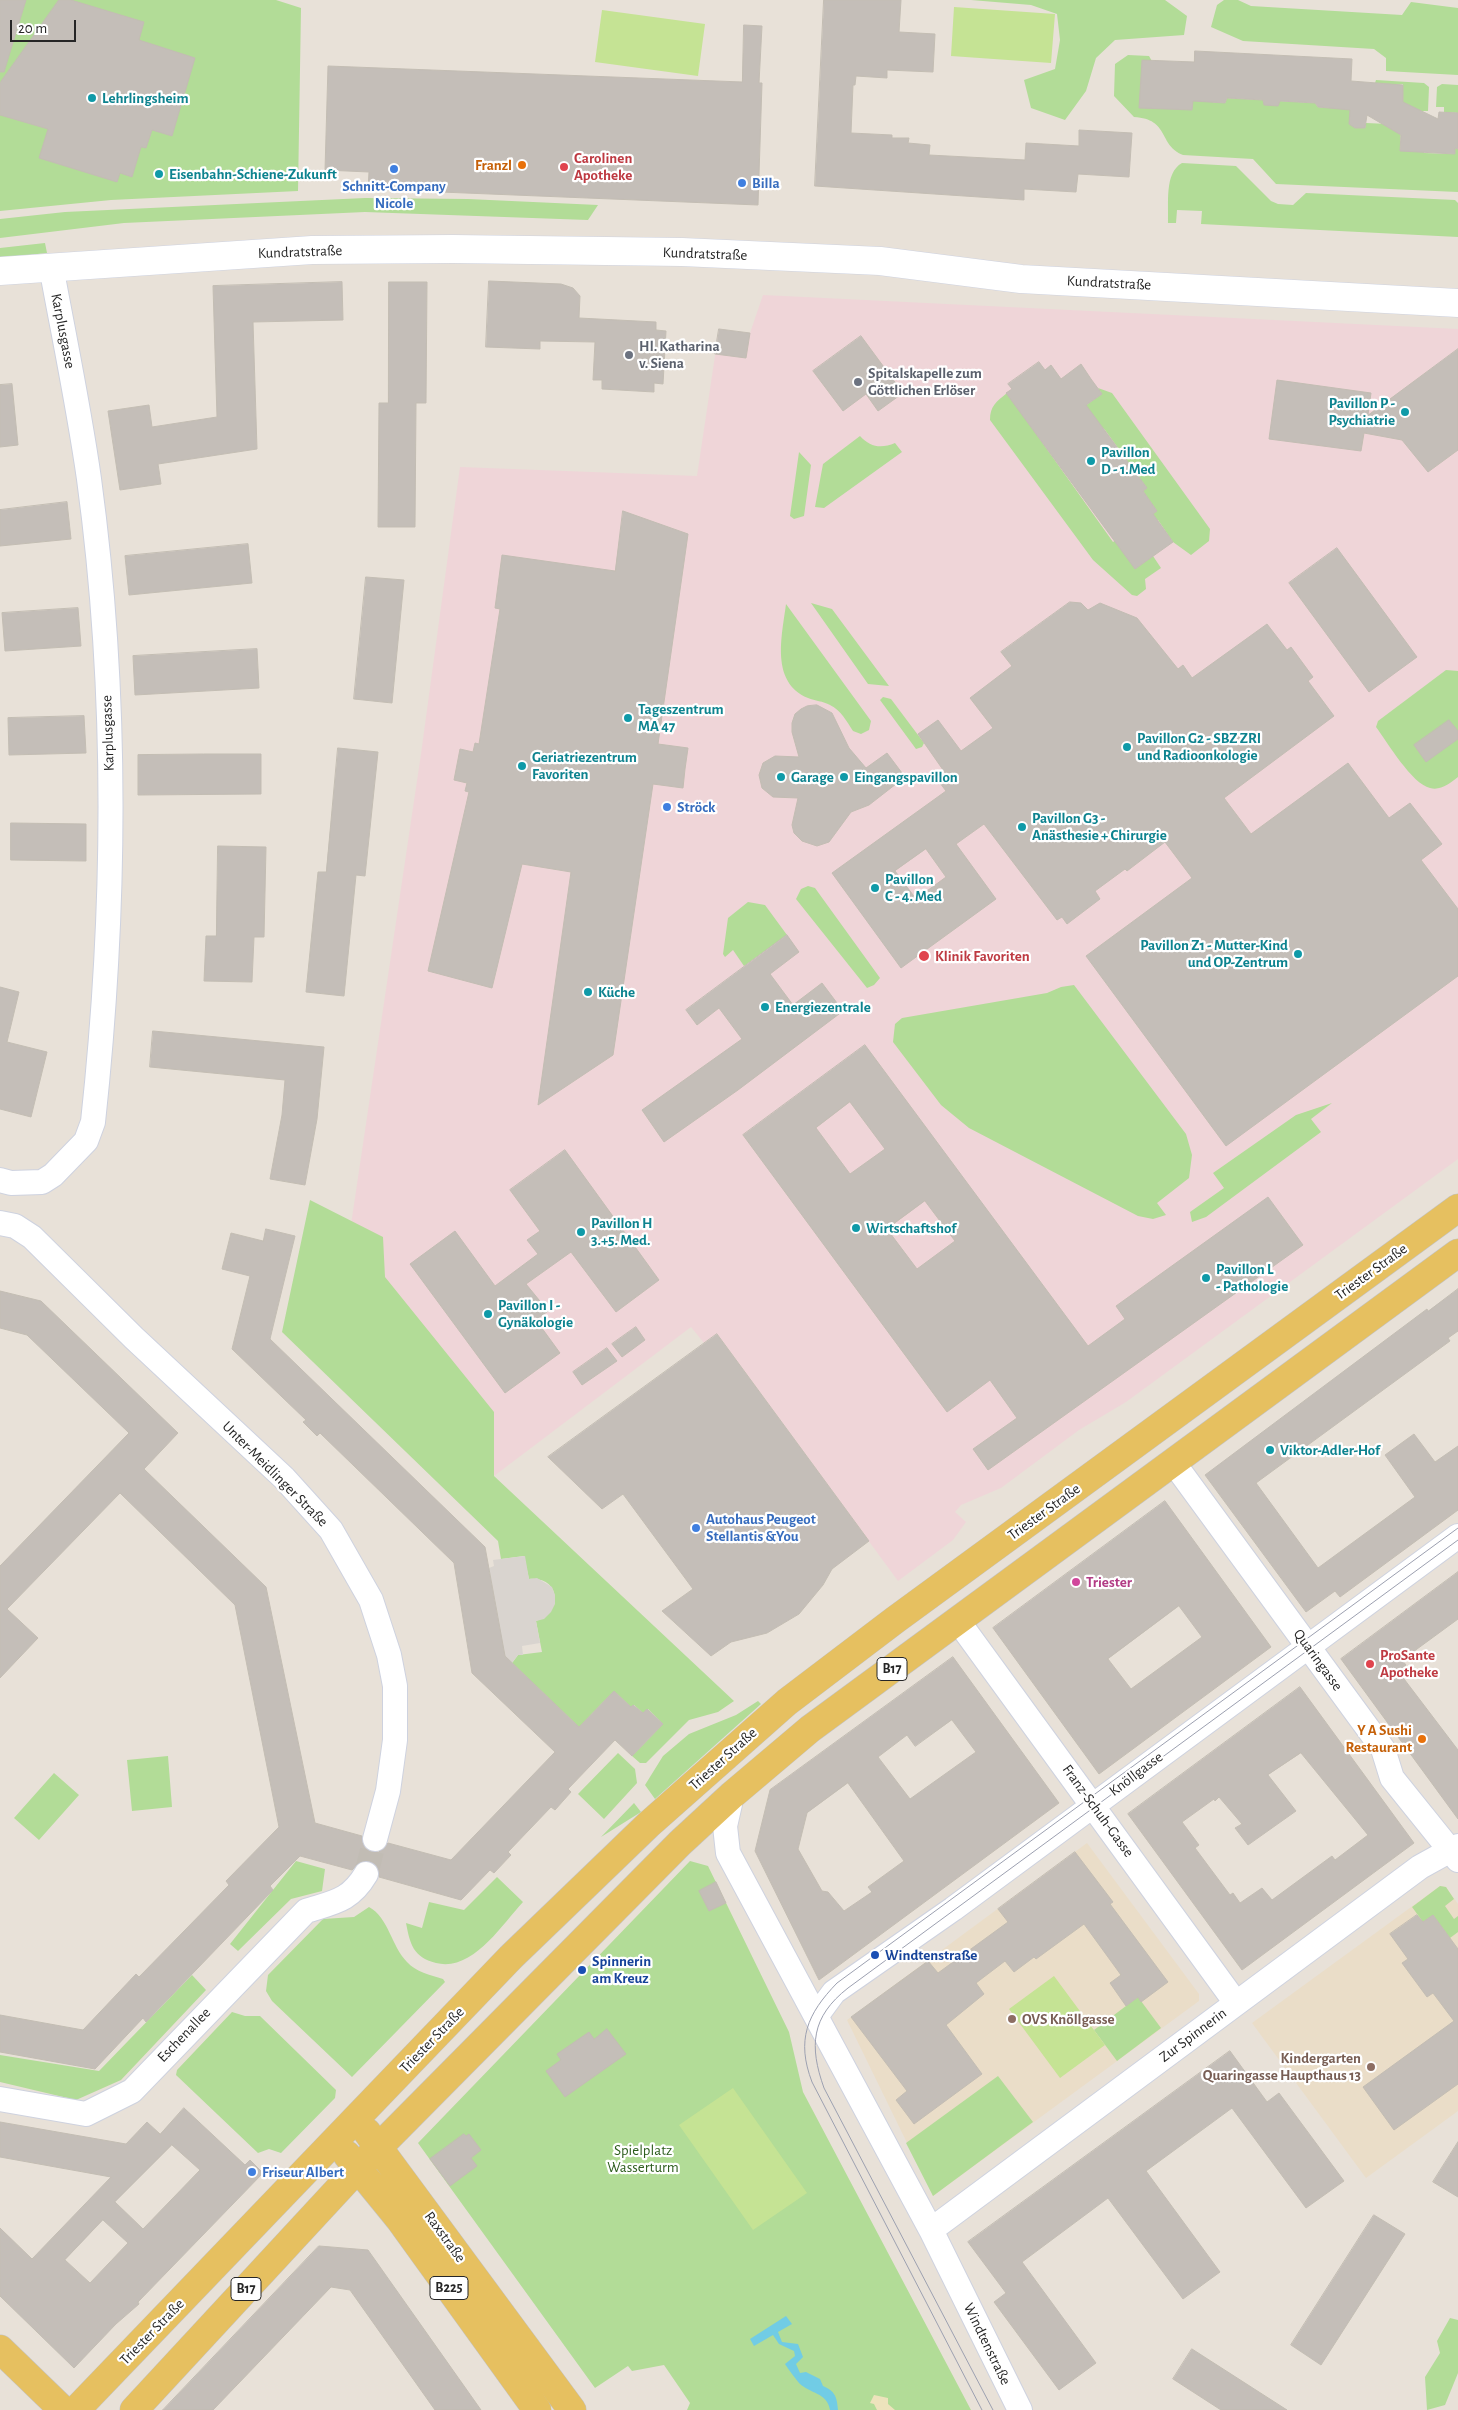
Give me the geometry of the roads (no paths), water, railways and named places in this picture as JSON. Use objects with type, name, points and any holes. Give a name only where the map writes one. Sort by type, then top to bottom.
[{"type":"main road","name":"Triester Straße","points":[[76,2410],[511,1957],[648,1825],[787,1702],[895,1620],[1458,1208]]},
{"type":"main road","name":"B17","points":[[134,2410],[379,2146],[680,1843],[732,1795],[810,1729],[1458,1253]]},
{"type":"main road","name":"Raxstraße","points":[[356,2120],[379,2146],[568,2409]]},
{"type":"main road","name":"Raxstraße","points":[[336,2141],[400,2220],[538,2410]]},
{"type":"main road","points":[[0,2349],[63,2410]]},
{"type":"street","name":"Kundratstraße","points":[[0,270],[312,250],[453,249],[682,252],[880,262],[1021,278],[1458,303]]},
{"type":"street","name":"Karplusgasse","points":[[0,1180],[11,1183],[42,1182],[54,1175],[86,1141],[93,1122],[104,991],[111,839],[109,731],[103,615],[91,496],[51,266]]},
{"type":"street","name":"Kundratstraße","points":[[1409,300],[1458,295]]},
{"type":"street","name":"Unter-Meidlinger Straße","points":[[0,1223],[15,1226],[32,1237],[134,1338],[284,1478],[331,1530],[371,1600],[389,1654],[395,1686],[394,1748],[388,1791],[375,1840]]},
{"type":"street","name":"Quaringasse","points":[[1173,1462],[1383,1749],[1392,1778],[1455,1852]]},
{"type":"street","name":"Knöllgasse","points":[[817,2015],[834,1992],[953,1910],[1458,1536]]},
{"type":"street","name":"Franz-Schuh-Gasse","points":[[958,1621],[1236,2003]]},
{"type":"street","name":"Windtenstraße","points":[[732,1795],[725,1826],[728,1853],[817,2015],[931,2230],[1020,2410]]},
{"type":"street","name":"Zur Spinnerin","points":[[931,2230],[1420,1867],[1455,1852]]},
{"type":"street","name":"Eschenallee","points":[[0,2099],[86,2114],[132,2091],[306,1911],[345,1899],[358,1888],[366,1874]]},
{"type":"water","points":[[786,2316],[792,2324],[778,2332],[782,2342],[798,2344],[803,2357],[796,2364],[800,2373],[806,2372],[820,2379],[823,2386],[835,2395],[838,2410],[830,2410],[822,2396],[803,2387],[793,2376],[785,2364],[795,2356],[794,2351],[779,2344],[773,2335],[754,2346],[750,2339]]},
{"type":"tunnel","points":[[366,1874],[375,1839]]},
{"type":"tram line","points":[[982,2410],[812,2082],[805,2053],[807,2028],[812,2017],[818,2006],[837,1983],[1458,1528]]},
{"type":"tram line","points":[[993,2410],[824,2088],[819,2073],[815,2046],[816,2033],[820,2021],[836,1999],[848,1988],[1458,1540]]},
{"type":"place","name":"Lehrlingsheim","points":[[92,98]]},
{"type":"place","name":"Franzl","points":[[522,165]]},
{"type":"place","name":"Carolinen Apotheke","points":[[564,167]]},
{"type":"place","name":"Schnitt-Company Nicole","points":[[394,169]]},
{"type":"place","name":"Eisenbahn-Schiene-Zukunft","points":[[159,174]]},
{"type":"place","name":"Billa","points":[[742,183]]},
{"type":"place","name":"Hl. Katharina v. Siena","points":[[629,355]]},
{"type":"place","name":"Spitalskapelle zum Göttlichen Erlöser","points":[[858,382]]},
{"type":"place","name":"Pavillon P - Psychiatrie","points":[[1405,412]]},
{"type":"place","name":"Pavillon D - 1.Med","points":[[1091,461]]},
{"type":"place","name":"Tageszentrum MA 47","points":[[628,718]]},
{"type":"place","name":"Pavillon G2 - SBZ ZRI und Radioonkologie","points":[[1127,747]]},
{"type":"place","name":"Geriatriezentrum Favoriten","points":[[522,766]]},
{"type":"place","name":"Garage","points":[[781,777]]},
{"type":"place","name":"Eingangspavillon","points":[[844,777]]},
{"type":"place","name":"Ströck","points":[[667,807]]},
{"type":"place","name":"Pavillon G3 - Anästhesie + Chirurgie","points":[[1022,827]]},
{"type":"place","name":"Pavillon C - 4. Med","points":[[875,888]]},
{"type":"place","name":"Pavillon Z1 - Mutter-Kind und OP-Zentrum","points":[[1298,954]]},
{"type":"place","name":"Klinik Favoriten","points":[[924,956]]},
{"type":"place","name":"Küche","points":[[588,992]]},
{"type":"place","name":"Energiezentrale","points":[[765,1007]]},
{"type":"place","name":"Wirtschaftshof","points":[[856,1228]]},
{"type":"place","name":"Pavillon H 3.+5. Med.","points":[[581,1232]]},
{"type":"place","name":"Pavillon L - Pathologie","points":[[1206,1278]]},
{"type":"place","name":"Pavillon I - Gynäkologie","points":[[488,1314]]},
{"type":"place","name":"Viktor-Adler-Hof","points":[[1270,1450]]},
{"type":"place","name":"Autohaus Peugeot Stellantis &You","points":[[696,1528]]},
{"type":"place","name":"Triester","points":[[1076,1582]]},
{"type":"place","name":"ProSante Apotheke","points":[[1370,1664]]},
{"type":"place","name":"Y A Sushi Restaurant","points":[[1422,1739]]},
{"type":"place","name":"Windtenstraße","points":[[875,1955]]},
{"type":"place","name":"Spinnerin am Kreuz","points":[[582,1970]]},
{"type":"place","name":"OVS Knöllgasse","points":[[1012,2019]]},
{"type":"place","name":"Kindergarten Quaringasse Haupthaus 13","points":[[1371,2067]]},
{"type":"place","name":"Friseur Albert","points":[[252,2172]]},
{"type":"park label","name":"Spielplatz Wasserturm","points":[[643,2158]]}]
